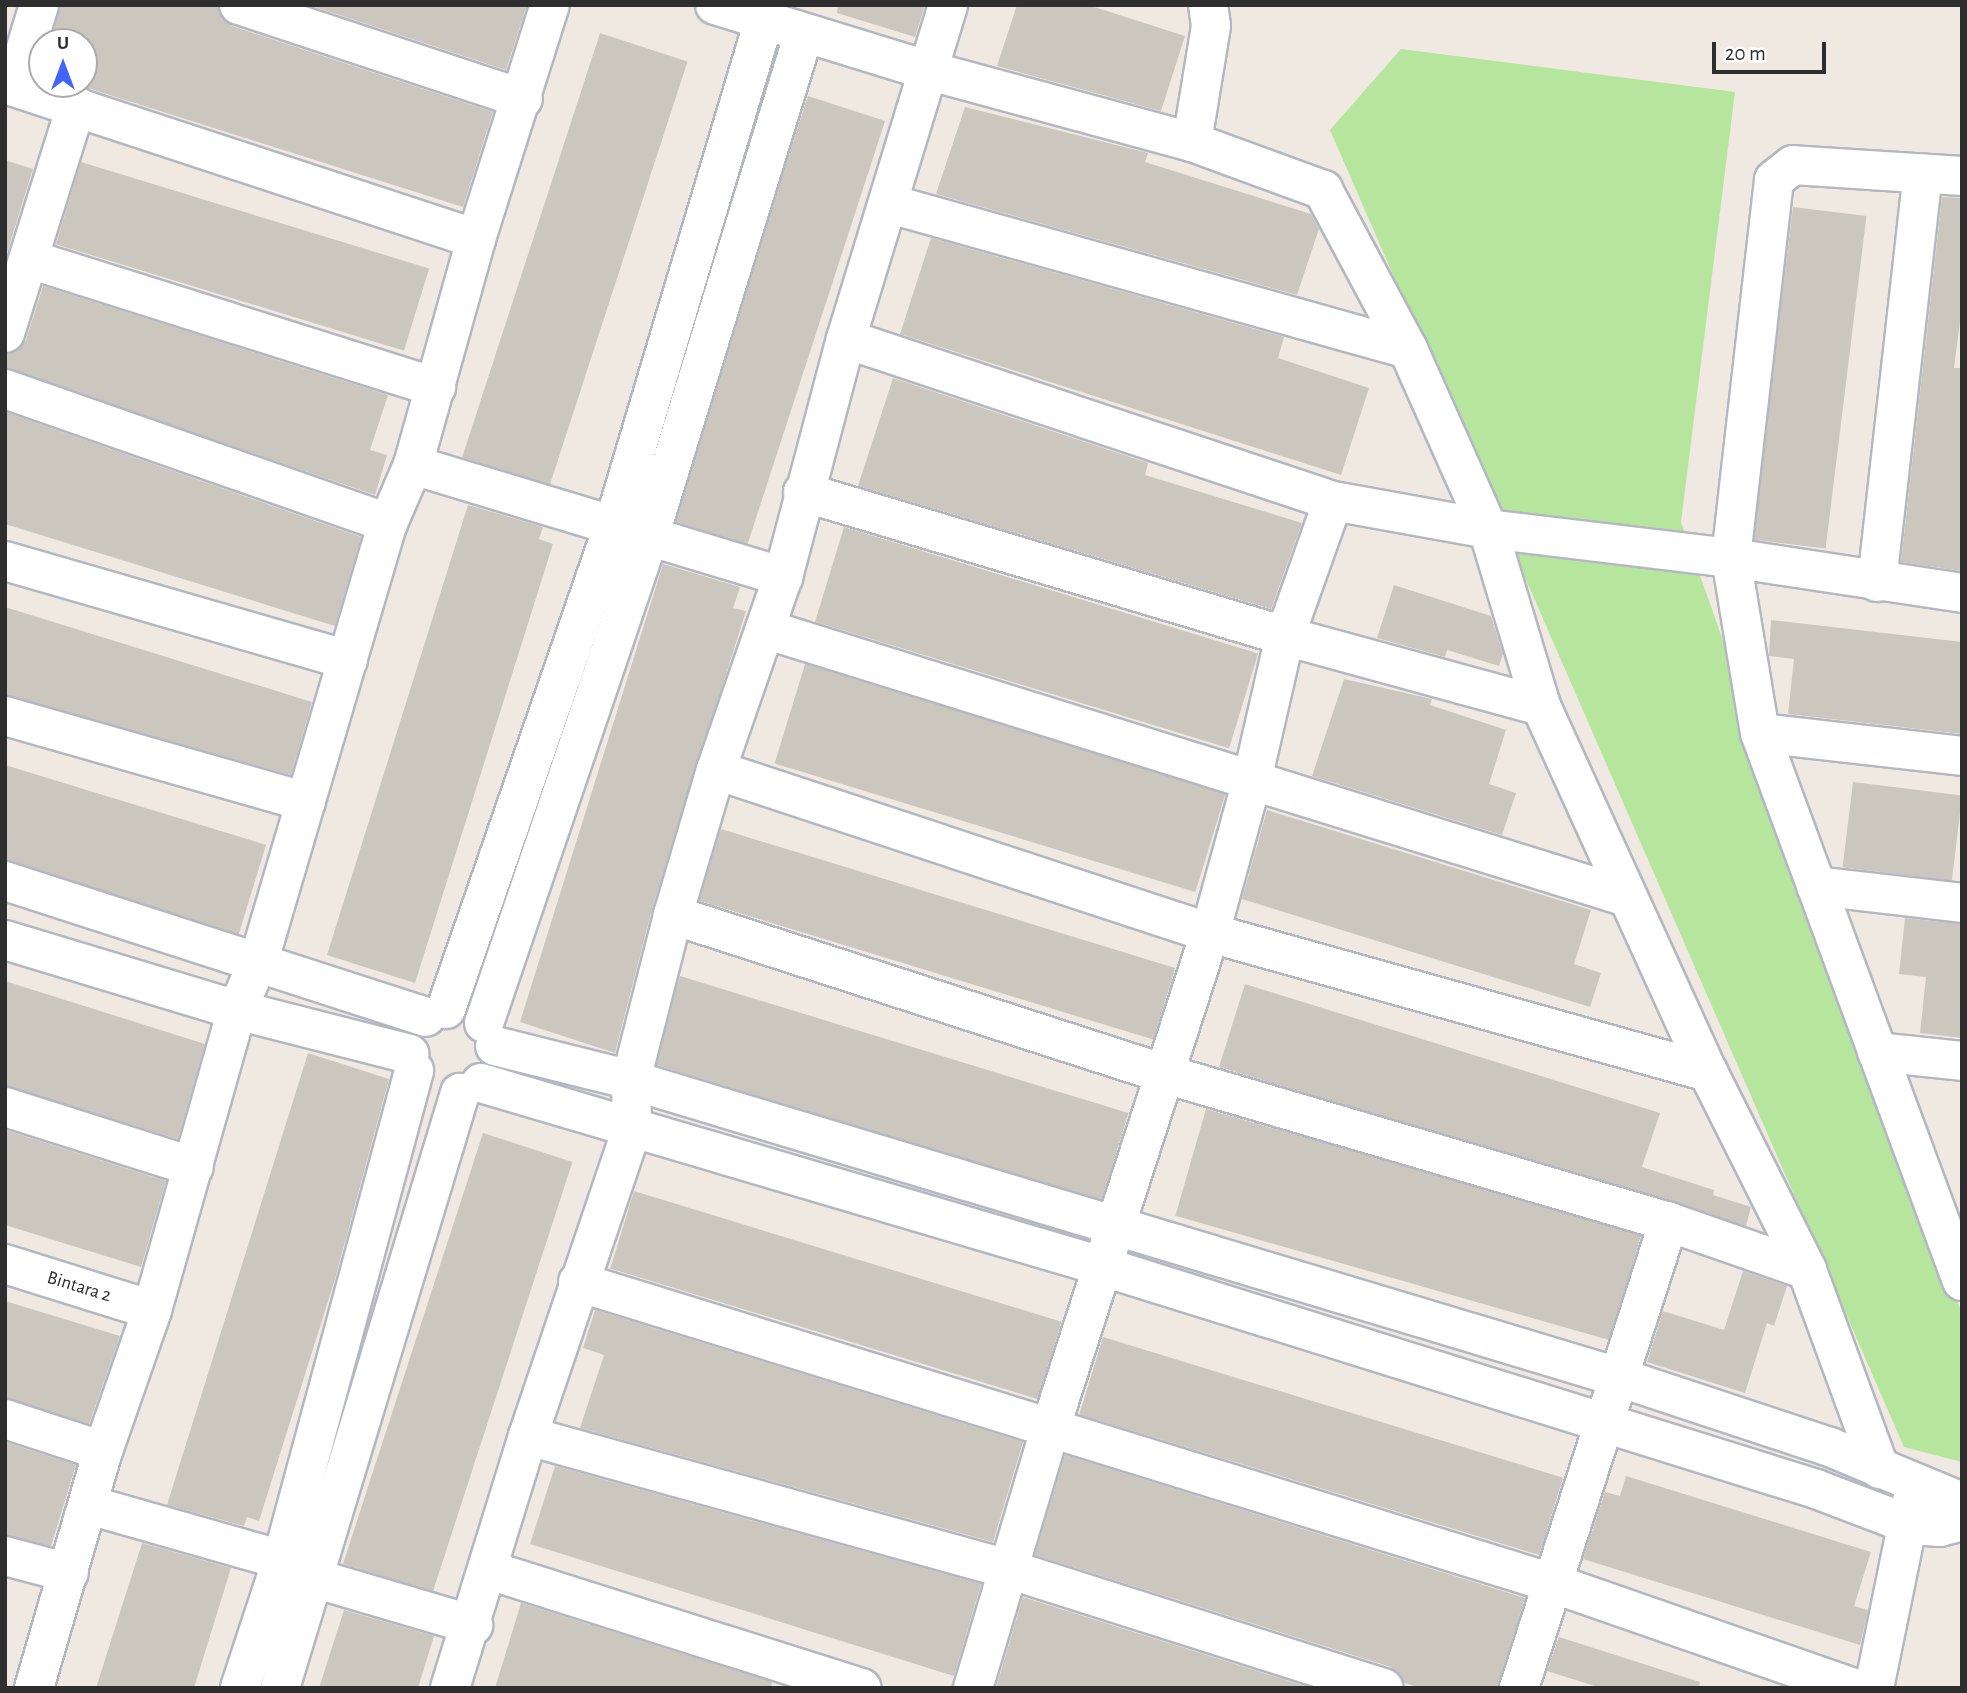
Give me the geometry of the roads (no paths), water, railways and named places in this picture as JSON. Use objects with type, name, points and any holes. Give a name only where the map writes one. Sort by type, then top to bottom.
[{"type":"street","points":[[39,5],[10,85],[476,239]]},
{"type":"street","points":[[239,5],[523,99]]},
{"type":"street","points":[[34,1688],[103,1451],[152,1310],[237,1010],[259,960],[388,523],[413,465],[476,239],[523,99],[550,5]]},
{"type":"street","points":[[715,5],[930,71],[1192,142],[1323,190],[1408,349],[1488,529],[1541,706],[1708,1072],[1807,1270],[1896,1476],[1911,1525],[1874,1688]]},
{"type":"street","points":[[450,1688],[473,1625],[528,1436],[578,1282],[632,1128],[631,1080],[673,915],[716,770],[783,577],[803,492],[846,339],[890,204],[948,5]]},
{"type":"street","points":[[1192,142],[1210,26],[1208,5]]},
{"type":"street","points":[[240,1688],[282,1560],[412,1063],[413,1033],[436,1013],[613,527],[764,20]]},
{"type":"street","points":[[281,1688],[470,1088],[492,1066],[489,1035],[650,534],[804,33]]},
{"type":"street","points":[[5,332],[76,106]]},
{"type":"street","points":[[1962,176],[1793,164],[1774,180],[1731,558],[1760,733],[1877,1052],[1947,1200],[1962,1281]]},
{"type":"street","points":[[1877,582],[1923,174]]},
{"type":"street","points":[[890,204],[1408,349]]},
{"type":"street","points":[[29,260],[436,387]]},
{"type":"street","points":[[846,339],[1334,501],[1488,529],[1731,558],[1962,593]]},
{"type":"street","points":[[5,389],[388,523]]},
{"type":"street","points":[[413,465],[613,527],[650,534],[783,577]]},
{"type":"street","points":[[803,492],[1285,636],[1541,706]]},
{"type":"street","points":[[973,1688],[1101,1266],[1117,1224],[1210,933],[1252,780],[1285,636],[1334,501]]},
{"type":"street","points":[[5,561],[348,660]]},
{"type":"street","points":[[765,629],[1627,897]]},
{"type":"street","points":[[5,716],[306,802]]},
{"type":"street","points":[[1760,733],[1962,757]]},
{"type":"street","points":[[716,770],[1210,933],[1708,1072]]},
{"type":"street","points":[[5,881],[436,1013],[467,1012],[489,1035],[1621,1378],[1830,1447],[1962,1502]]},
{"type":"street","points":[[1816,886],[1962,903]]},
{"type":"street","points":[[673,915],[1165,1074],[1669,1223],[1807,1270]]},
{"type":"street","points":[[5,940],[412,1063],[433,1090],[470,1088],[632,1128],[1101,1266],[1816,1489],[1911,1525],[1940,1527],[1962,1521]]},
{"type":"street","points":[[1877,1052],[1962,1061]]},
{"type":"street","points":[[5,1107],[194,1167]]},
{"type":"street","points":[[1519,1688],[1669,1223]]},
{"type":"street","name":"Bintara 2","points":[[5,1264],[152,1310]]},
{"type":"street","points":[[578,1282],[1552,1583],[1854,1688]]},
{"type":"street","points":[[5,1419],[103,1451]]},
{"type":"street","points":[[528,1436],[1008,1569],[1384,1688]]},
{"type":"street","points":[[1816,1489],[1830,1447]]},
{"type":"street","points":[[89,1505],[282,1560],[317,1579],[473,1625]]},
{"type":"street","points":[[5,1556],[69,1573]]},
{"type":"street","points":[[489,1570],[862,1688]]}]
